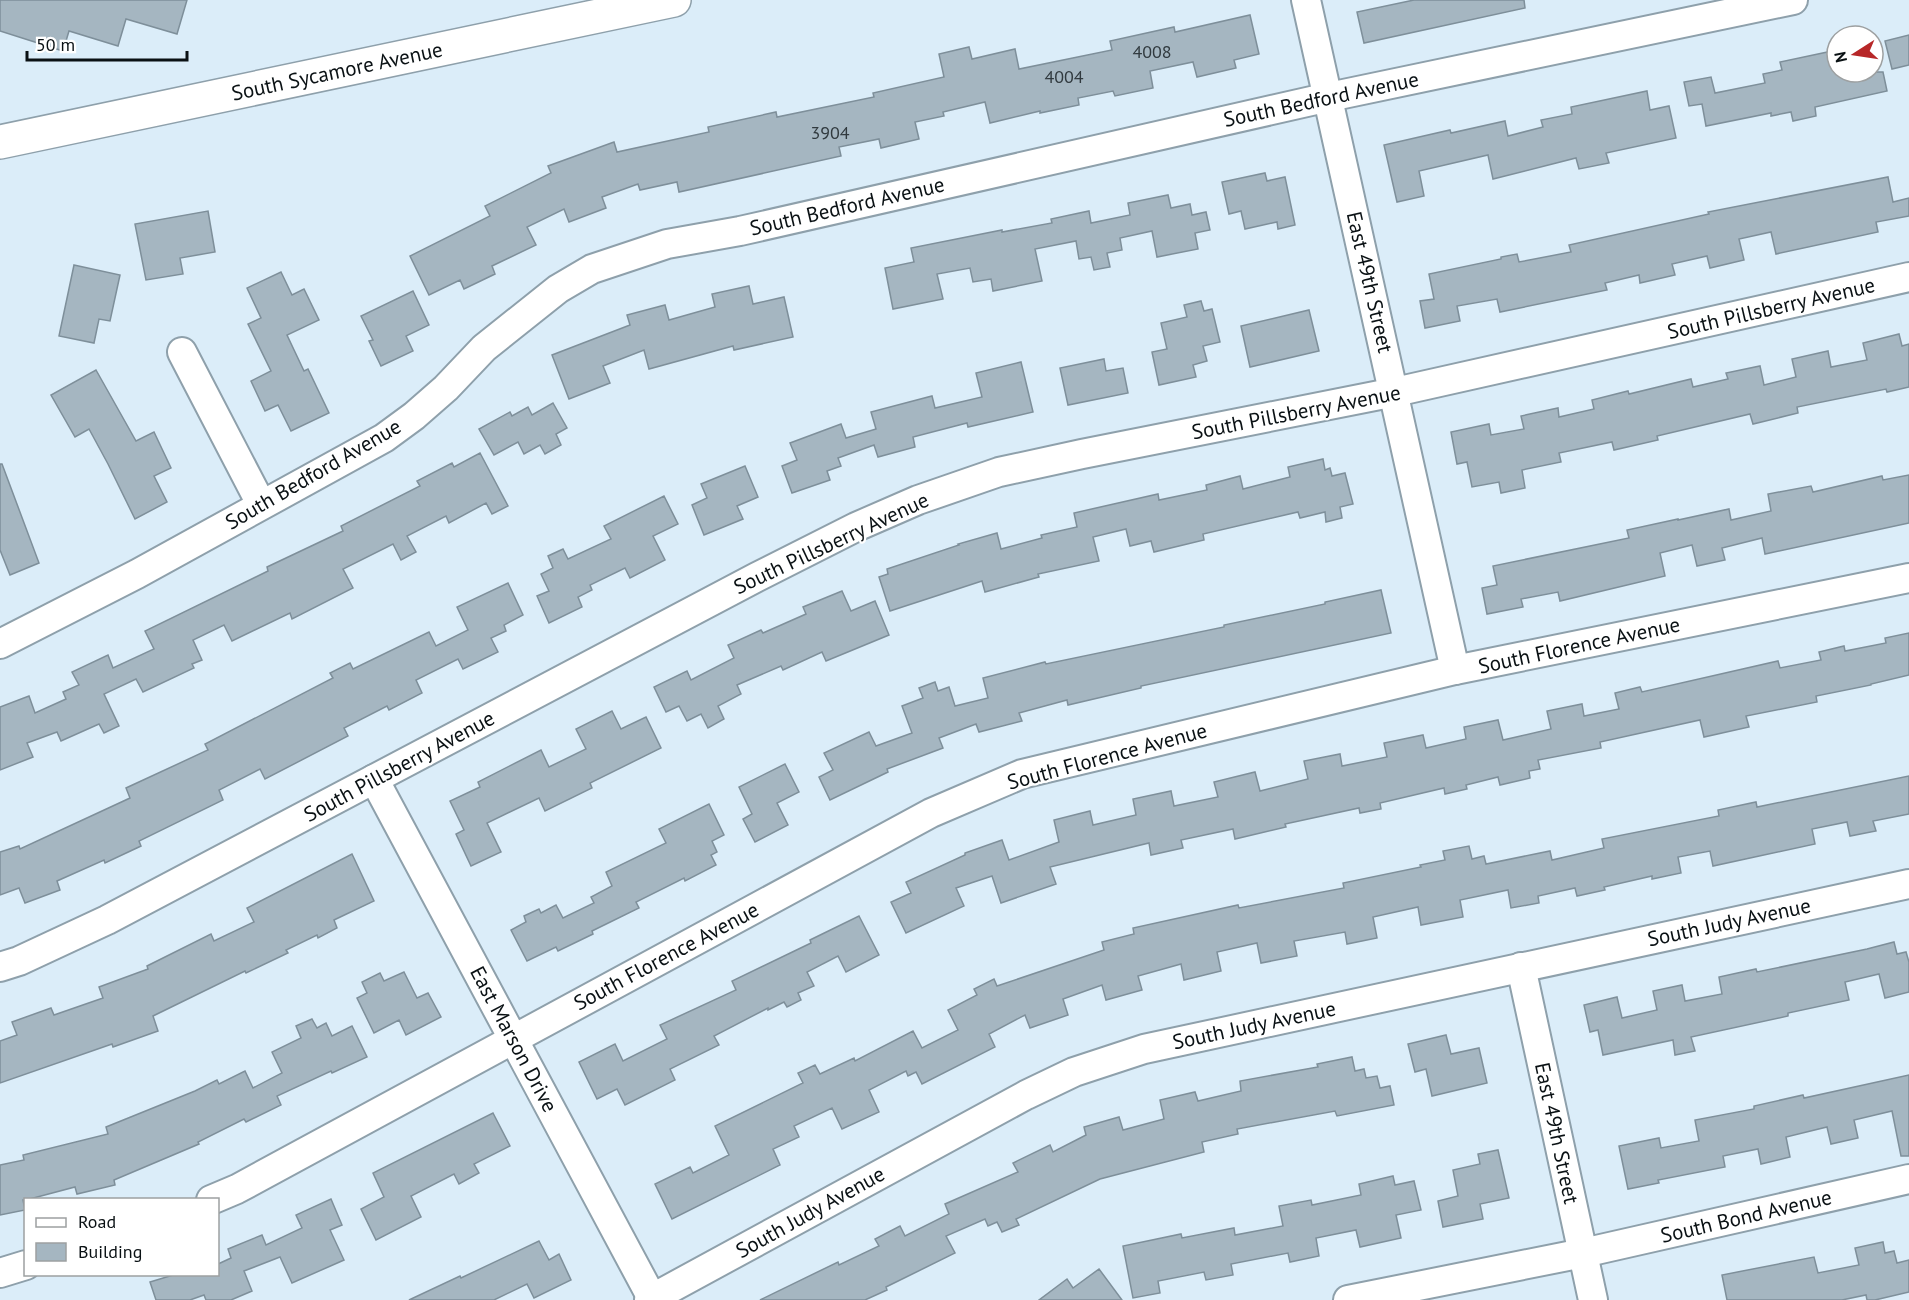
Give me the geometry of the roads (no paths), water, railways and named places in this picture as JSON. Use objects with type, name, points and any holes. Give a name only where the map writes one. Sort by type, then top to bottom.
[{"type":"main road","name":"South Sycamore Avenue","points":[[0,142],[674,0]]},
{"type":"street","name":"East 49th Street","points":[[1306,0],[1455,670]]},
{"type":"street","name":"South Bedford Avenue","points":[[0,644],[137,574],[384,438],[438,395],[484,348],[524,315],[558,289],[592,269],[667,244],[741,231],[1329,96],[1793,0]]},
{"type":"street","name":"South Pillsberry Avenue","points":[[0,967],[19,961],[107,920],[767,572],[856,527],[918,500],[1009,470],[1395,393],[1909,277]]},
{"type":"street","points":[[182,352],[261,504]]},
{"type":"street","name":"South Florence Avenue","points":[[216,1198],[237,1189],[931,813],[1022,774],[1455,670],[1909,578]]},
{"type":"street","name":"East Marson Drive","points":[[374,778],[651,1299]]},
{"type":"street","name":"South Judy Avenue","points":[[651,1299],[1026,1095],[1074,1072],[1144,1049],[1909,884]]},
{"type":"street","name":"East 49th Street","points":[[1521,967],[1593,1300]]},
{"type":"street","name":"South Bond Avenue","points":[[1348,1300],[1583,1253],[1909,1179]]},
{"type":"street","points":[[0,1272],[24,1266]]}]
